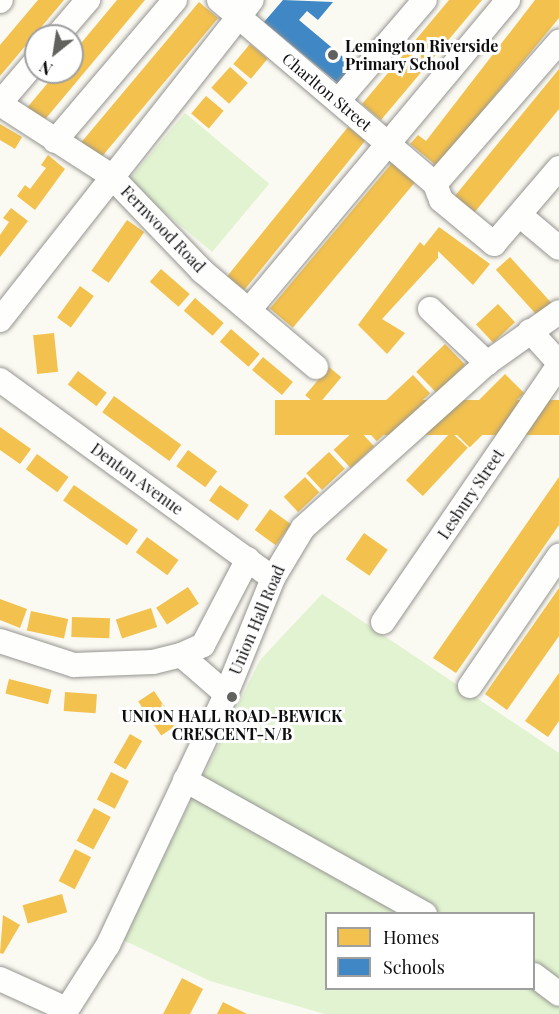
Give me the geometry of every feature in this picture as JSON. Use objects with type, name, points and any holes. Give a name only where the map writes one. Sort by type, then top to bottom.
[{"type":"street","points":[[67,24],[88,0]]},
{"type":"street","points":[[55,141],[175,0]]},
{"type":"street","name":"Charlton Street","points":[[219,0],[245,8],[338,101],[435,184],[441,200],[494,244],[559,168]]},
{"type":"street","points":[[338,101],[425,0]]},
{"type":"street","points":[[249,310],[508,0]]},
{"type":"street","points":[[0,320],[110,175],[245,8]]},
{"type":"street","points":[[435,184],[559,42]]},
{"type":"street","points":[[0,104],[24,75]]},
{"type":"street","name":"Fernwood Road","points":[[0,104],[110,175],[202,271],[316,367]]},
{"type":"street","points":[[528,222],[559,248]]},
{"type":"street","points":[[430,309],[487,363]]},
{"type":"street","name":"Union Hall Road","points":[[65,1012],[108,945],[226,694],[273,578],[303,528],[326,503],[487,363],[559,312]]},
{"type":"street","points":[[530,331],[559,364]]},
{"type":"street","name":"Lesbury Street","points":[[384,622],[559,364]]},
{"type":"street","name":"Denton Avenue","points":[[0,380],[273,578]]},
{"type":"street","points":[[470,686],[559,556]]},
{"type":"street","points":[[0,641],[74,665],[153,662],[181,655],[203,645],[248,559]]},
{"type":"street","points":[[181,655],[226,694]]},
{"type":"street","points":[[186,780],[420,912]]},
{"type":"street","points":[[535,976],[559,994]]},
{"type":"street","points":[[0,979],[65,1012]]},
{"type":"green space","points":[[185,113],[269,184],[212,252],[128,181]]},
{"type":"green space","points":[[322,594],[559,753],[559,1014],[325,1014],[210,981],[123,940],[260,660]]},
{"type":"building: Homes","points":[[38,0],[64,0],[44,24],[24,24],[24,48],[0,76],[0,45]]},
{"type":"building: Homes","points":[[117,0],[145,0],[84,73],[84,40]]},
{"type":"building: Homes","points":[[449,0],[482,0],[381,120],[362,104]]},
{"type":"building: Homes","points":[[535,0],[559,0],[559,18],[437,166],[410,144],[418,135],[426,141]]},
{"type":"building: Homes","points":[[199,2],[218,18],[99,161],[79,144]]},
{"type":"building: Homes","points":[[250,44],[268,59],[251,79],[233,64]]},
{"type":"building: Homes","points":[[230,67],[248,83],[229,104],[211,88]]},
{"type":"building: Homes","points":[[559,69],[559,109],[474,213],[454,197]]},
{"type":"building: Homes","points":[[47,84],[75,84],[42,123],[26,109]]},
{"type":"building: Homes","points":[[206,96],[224,111],[209,128],[191,114]]},
{"type":"building: Homes","points":[[0,124],[22,137],[15,149],[0,140]]},
{"type":"building: Homes","points":[[348,127],[365,141],[244,290],[227,276]]},
{"type":"building: Homes","points":[[48,155],[65,169],[35,210],[17,196],[25,185],[30,189],[46,168],[41,165]]},
{"type":"building: Homes","points":[[392,163],[415,182],[293,328],[270,309]]},
{"type":"building: Homes","points":[[11,208],[28,221],[0,257],[0,235],[9,222],[3,218]]},
{"type":"building: Homes","points":[[127,220],[144,232],[109,283],[91,271]]},
{"type":"building: Homes","points":[[439,227],[490,264],[473,285],[438,251],[438,258],[382,319],[405,333],[387,354],[358,325],[420,242],[424,246]]},
{"type":"building: Homes","points":[[510,257],[553,305],[539,317],[496,270]]},
{"type":"building: Homes","points":[[161,269],[190,294],[179,307],[150,282]]},
{"type":"building: Homes","points":[[80,286],[94,296],[71,328],[57,318]]},
{"type":"building: Homes","points":[[195,298],[224,323],[213,336],[184,311]]},
{"type":"building: Homes","points":[[498,304],[515,322],[493,343],[476,324]]},
{"type":"building: Homes","points":[[231,329],[260,354],[249,367],[220,342]]},
{"type":"building: Homes","points":[[54,333],[58,372],[37,374],[33,335]]},
{"type":"building: Homes","points":[[445,344],[465,365],[436,393],[416,372]]},
{"type":"building: Homes","points":[[263,357],[293,382],[282,395],[252,370]]},
{"type":"building: Homes","points":[[329,367],[341,377],[317,406],[305,395]]},
{"type":"building: Homes","points":[[78,371],[107,393],[97,406],[68,385]]},
{"type":"building: Homes","points":[[505,374],[524,393],[470,448],[451,428]]},
{"type":"building: Homes","points":[[413,375],[430,393],[402,419],[385,401]]},
{"type":"building: Homes","points":[[114,396],[181,445],[169,461],[102,412]]},
{"type":"building: Homes","points":[[275,400],[559,400],[559,435],[275,435]]},
{"type":"building: Homes","points":[[383,404],[399,421],[377,441],[361,424]]},
{"type":"building: Homes","points":[[0,427],[31,449],[20,464],[0,450]]},
{"type":"building: Homes","points":[[357,428],[374,446],[351,468],[334,450]]},
{"type":"building: Homes","points":[[451,432],[468,448],[423,496],[406,480]]},
{"type":"building: Homes","points":[[188,450],[217,471],[205,487],[176,466]]},
{"type":"building: Homes","points":[[329,452],[345,469],[322,490],[306,473]]},
{"type":"building: Homes","points":[[37,454],[69,477],[57,492],[26,469]]},
{"type":"building: Homes","points":[[305,477],[319,492],[298,512],[284,497]]},
{"type":"building: Homes","points":[[559,477],[559,525],[456,673],[433,658]]},
{"type":"building: Homes","points":[[74,485],[138,530],[127,545],[63,501]]},
{"type":"building: Homes","points":[[220,485],[249,505],[238,521],[209,501]]},
{"type":"building: Homes","points":[[270,509],[291,524],[276,545],[255,530]]},
{"type":"building: Homes","points":[[364,533],[388,550],[369,576],[346,559]]},
{"type":"building: Homes","points":[[147,537],[179,560],[167,575],[136,552]]},
{"type":"building: Homes","points":[[188,587],[199,604],[167,624],[156,608]]},
{"type":"building: Homes","points":[[559,588],[559,636],[507,710],[485,694]]},
{"type":"building: Homes","points":[[0,599],[27,609],[20,628],[0,620]]},
{"type":"building: Homes","points":[[151,608],[157,627],[122,638],[116,619]]},
{"type":"building: Homes","points":[[31,611],[68,619],[64,638],[27,631]]},
{"type":"building: Homes","points":[[72,617],[110,618],[109,638],[71,637]]},
{"type":"building: Homes","points":[[559,673],[559,721],[548,737],[525,721]]},
{"type":"building: Homes","points":[[9,679],[52,690],[48,704],[5,694]]},
{"type":"building: Homes","points":[[154,691],[177,725],[161,736],[138,702]]},
{"type":"building: Homes","points":[[65,692],[97,694],[96,713],[64,711]]},
{"type":"building: Homes","points":[[130,734],[142,741],[126,770],[114,763]]},
{"type":"building: Homes","points":[[111,772],[129,781],[115,809],[97,800]]},
{"type":"building: Homes","points":[[94,808],[111,817],[93,850],[77,841]]},
{"type":"building: Homes","points":[[75,849],[91,857],[75,889],[59,881]]},
{"type":"building: Homes","points":[[62,894],[67,912],[28,924],[23,905]]},
{"type":"building: Homes","points":[[3,915],[20,925],[3,954],[0,953]]},
{"type":"building: Homes","points":[[182,978],[203,989],[190,1014],[163,1014]]},
{"type":"building: Homes","points":[[223,1002],[247,1014],[217,1014]]},
{"type":"building: Schools","points":[[283,0],[333,2],[318,20],[307,11],[299,20],[355,67],[340,85],[264,22]]},
{"type":"place","name":"Lemington Riverside Primary School","points":[[333,55]]},
{"type":"place","name":"UNION HALL ROAD-BEWICK CRESCENT-N/B","points":[[232,697]]}]
